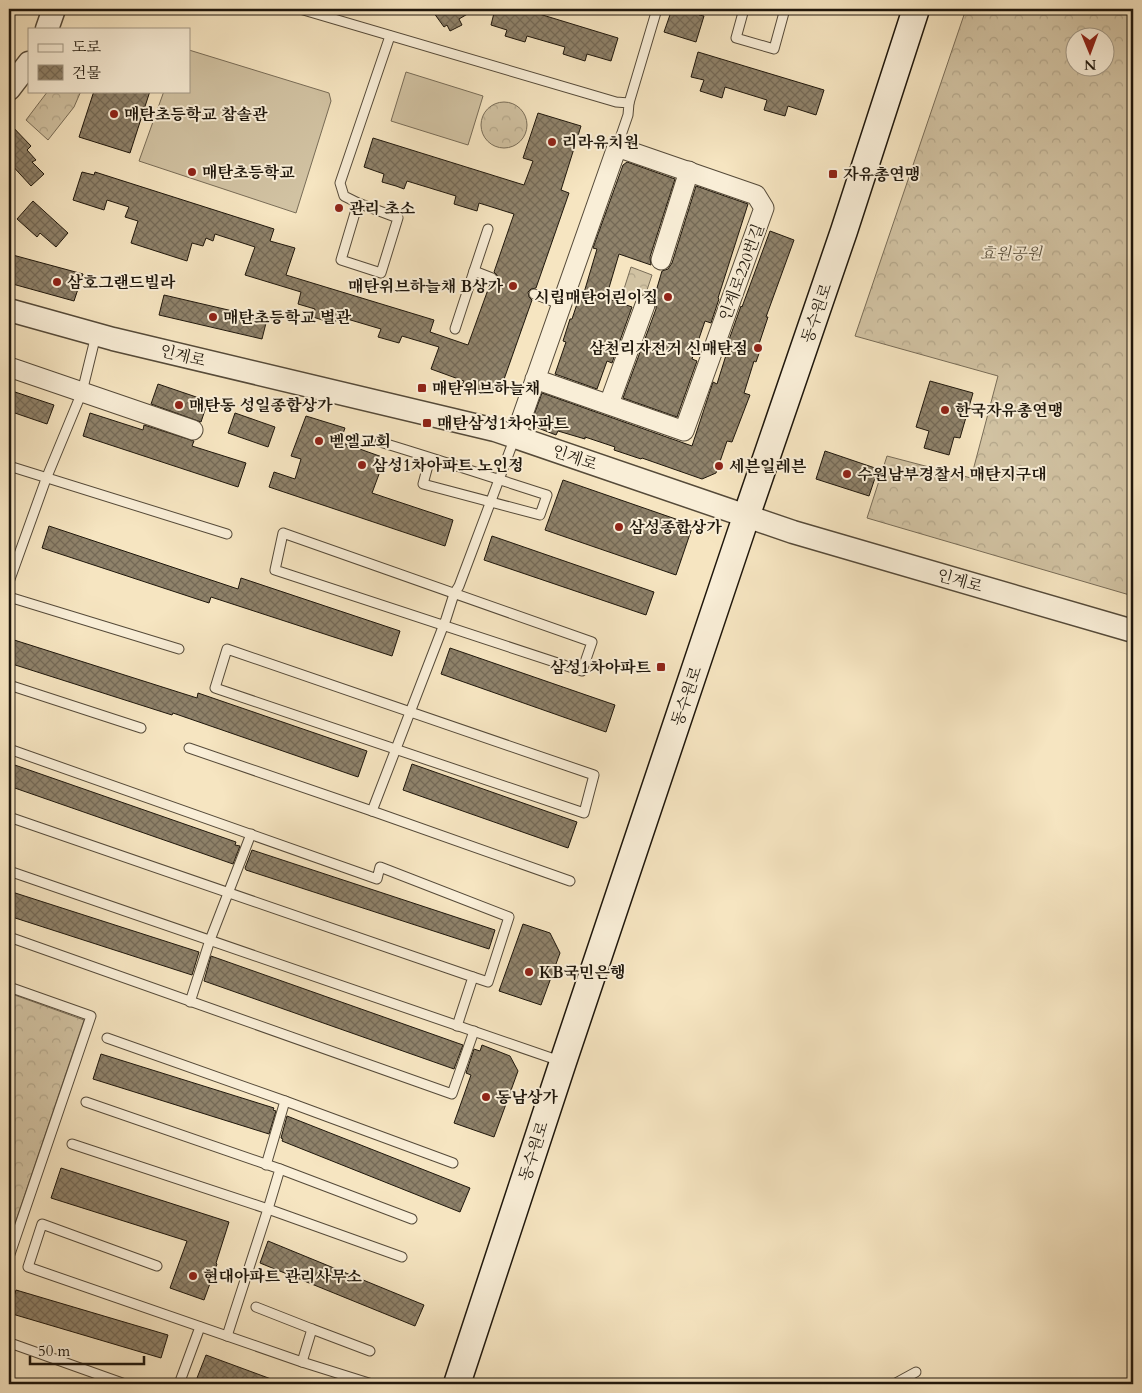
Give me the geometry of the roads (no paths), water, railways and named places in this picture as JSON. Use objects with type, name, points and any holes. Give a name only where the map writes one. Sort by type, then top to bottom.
[{"type":"main road","name":"동수원로","points":[[457,1384],[562,1062],[844,231],[916,9]]},
{"type":"street","points":[[47,28],[54,9]]},
{"type":"street","points":[[9,88],[28,64]]},
{"type":"street","points":[[515,437],[617,147]]},
{"type":"street","name":"인계로220번길","points":[[535,379],[684,430],[764,208],[756,195],[617,147]]},
{"type":"street","points":[[661,260],[689,172]]},
{"type":"street","points":[[609,404],[645,305]]},
{"type":"street","name":"인계로","points":[[9,310],[96,334],[495,430],[792,532],[1133,630]]},
{"type":"street","points":[[9,367],[193,430]]},
{"type":"lane","points":[[300,9],[616,102],[628,103]]},
{"type":"lane","points":[[617,147],[628,115],[628,103],[657,9]]},
{"type":"lane","points":[[744,9],[736,38],[774,49],[785,9]]},
{"type":"lane","points":[[358,203],[341,260],[381,273],[398,218],[344,196],[340,183],[390,36]]},
{"type":"lane","points":[[455,328],[488,229]]},
{"type":"lane","points":[[474,271],[492,278]]},
{"type":"lane","points":[[534,294],[562,305]]},
{"type":"lane","points":[[9,582],[46,479],[82,392],[96,334]]},
{"type":"lane","points":[[372,812],[515,437]]},
{"type":"lane","points":[[380,442],[547,495],[540,515],[423,484],[430,458]]},
{"type":"lane","points":[[9,466],[227,534]]},
{"type":"lane","points":[[283,533],[592,642],[582,671],[443,625],[275,570],[283,533]]},
{"type":"lane","points":[[9,597],[179,649]]},
{"type":"lane","points":[[227,649],[410,712],[594,775],[584,813],[215,688],[227,649]]},
{"type":"lane","points":[[9,685],[141,728]]},
{"type":"lane","points":[[190,748],[570,881]]},
{"type":"lane","points":[[9,749],[378,879],[380,867],[509,917],[488,982],[9,817]]},
{"type":"lane","points":[[190,1002],[210,940],[251,834]]},
{"type":"lane","points":[[9,871],[562,1062]]},
{"type":"lane","points":[[9,938],[452,1094],[474,1031]]},
{"type":"lane","points":[[458,1026],[473,977]]},
{"type":"lane","points":[[9,987],[91,1016],[9,1258]]},
{"type":"lane","points":[[106,1038],[453,1163]]},
{"type":"lane","points":[[266,1165],[285,1101]]},
{"type":"lane","points":[[86,1102],[280,1169],[412,1219]]},
{"type":"lane","points":[[72,1144],[268,1209],[402,1257]]},
{"type":"lane","points":[[227,1336],[280,1169]]},
{"type":"lane","points":[[157,1266],[42,1224],[28,1267],[302,1362],[372,1384]]},
{"type":"lane","points":[[256,1307],[370,1351]]},
{"type":"lane","points":[[179,1384],[200,1327]]},
{"type":"lane","points":[[302,1362],[312,1328]]},
{"type":"lane","points":[[10,1343],[125,1384]]},
{"type":"lane","points":[[894,1384],[916,1372]]},
{"type":"place","name":"매탄초등학교 참솔관","points":[[114,114]]},
{"type":"place","name":"리라유치원","points":[[552,142]]},
{"type":"place","name":"매탄초등학교","points":[[192,172]]},
{"type":"place","name":"자유총연맹","points":[[833,174]]},
{"type":"place","name":"관리 초소","points":[[339,208]]},
{"type":"place","name":"삼호그랜드빌라","points":[[57,282]]},
{"type":"place","name":"매탄위브하늘채 B상가","points":[[513,286]]},
{"type":"place","name":"시립매탄어린이집","points":[[668,297]]},
{"type":"place","name":"매탄초등학교 별관","points":[[213,317]]},
{"type":"place","name":"삼천리자전거 신매탄점","points":[[758,348]]},
{"type":"place","name":"매탄위브하늘채","points":[[422,388]]},
{"type":"place","name":"매탄동 성일종합상가","points":[[179,405]]},
{"type":"place","name":"한국자유총연맹","points":[[945,410]]},
{"type":"place","name":"매탄삼성1차아파트","points":[[427,423]]},
{"type":"place","name":"벧엘교회","points":[[319,441]]},
{"type":"place","name":"삼성1차아파트 노인정","points":[[362,465]]},
{"type":"place","name":"세븐일레븐","points":[[719,466]]},
{"type":"place","name":"수원남부경찰서 매탄지구대","points":[[847,474]]},
{"type":"place","name":"삼성종합상가","points":[[619,527]]},
{"type":"place","name":"삼성1차아파트","points":[[661,667]]},
{"type":"place","name":"KB국민은행","points":[[529,972]]},
{"type":"place","name":"동남상가","points":[[486,1097]]},
{"type":"place","name":"현대아파트 관리사무소","points":[[193,1276]]},
{"type":"park label","name":"효원공원","points":[[1011,253]]}]
